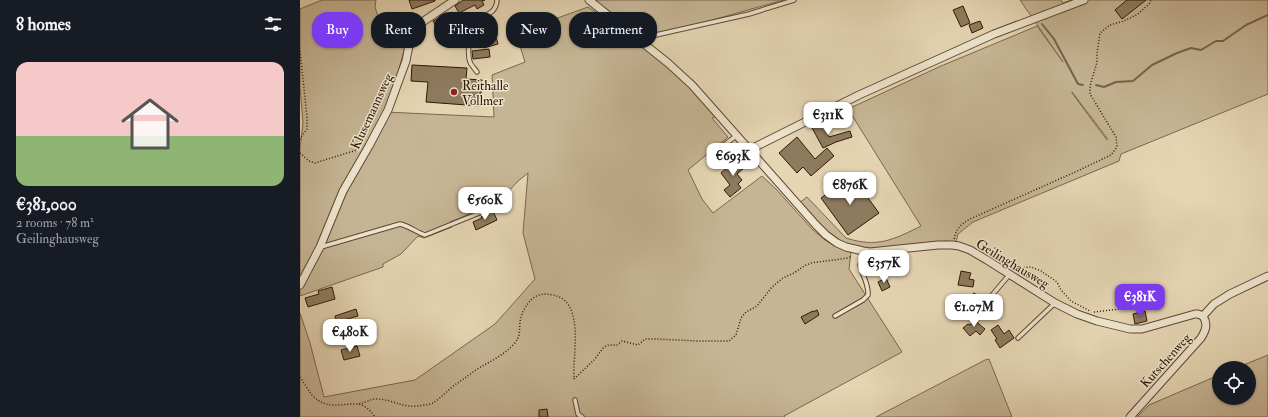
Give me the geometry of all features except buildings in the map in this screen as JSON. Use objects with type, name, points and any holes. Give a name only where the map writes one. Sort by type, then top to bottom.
[{"type":"street","name":"Klusemannsweg","points":[[300,285],[320,247],[343,191],[388,110],[406,61],[412,30],[455,0]]},
{"type":"street","name":"Geilinghausweg","points":[[589,0],[604,12]]},
{"type":"street","points":[[749,150],[859,95],[994,34],[1084,0]]},
{"type":"street","name":"Geilinghausweg","points":[[649,48],[668,62],[692,85],[816,225],[837,243],[866,252],[952,244],[970,250],[1055,303],[1077,314],[1097,321],[1135,330],[1195,314],[1203,316]]},
{"type":"street","points":[[1203,316],[1219,300],[1268,276]]},
{"type":"street","name":"Kutschenweg","points":[[1130,417],[1201,338],[1206,324],[1203,316]]},
{"type":"lane","points":[[478,72],[469,61],[468,50],[472,27],[475,22],[492,12],[496,6],[497,0]]},
{"type":"lane","points":[[657,36],[749,14],[794,0]]},
{"type":"lane","points":[[713,155],[736,136]]},
{"type":"lane","points":[[320,247],[400,224],[425,235],[499,204]]},
{"type":"lane","points":[[835,316],[867,298],[867,283],[860,265],[866,252]]},
{"type":"lane","points":[[976,314],[1010,274]]},
{"type":"lane","points":[[1018,338],[1055,303]]},
{"type":"lane","points":[[575,400],[578,414],[582,417]]},
{"type":"path","points":[[952,244],[956,232],[962,224],[970,219],[1111,155],[1117,147],[1116,137],[1090,94],[1090,86],[1097,62],[1096,53],[1100,33],[1110,25],[1124,21],[1138,14],[1150,3],[1151,0]]},
{"type":"path","points":[[300,51],[307,129],[300,141]]},
{"type":"path","points":[[300,153],[309,161],[315,162],[369,146]]},
{"type":"path","points":[[300,377],[313,396],[324,403],[333,406],[359,404],[376,399],[415,407],[432,403],[474,372],[504,354],[518,338],[521,329],[521,317],[525,307],[531,299],[538,295],[548,294],[559,296],[567,303],[573,314],[575,329],[574,379],[594,360],[604,347],[609,345],[617,345],[622,341],[638,345],[645,339],[729,341],[736,335],[741,318],[746,312],[756,306],[772,287],[783,278],[811,263],[848,258],[866,252]]},
{"type":"path","points":[[1010,274],[1019,268],[1031,267],[1041,271],[1057,282],[1061,290],[1072,301],[1093,312],[1128,308]]},
{"type":"path","points":[[359,404],[369,409],[375,417]]},
{"type":"shaded area","points":[[322,0],[376,0],[375,7],[377,12],[371,12],[371,48],[405,48],[385,112],[494,117],[492,75],[525,62],[521,48],[561,48],[561,17],[569,14],[569,48],[648,48],[667,63],[717,116],[712,118],[728,137],[688,170],[702,199],[713,213],[762,176],[776,189],[812,229],[825,240],[837,247],[851,252],[849,269],[902,352],[784,416],[785,417],[300,417],[300,313],[310,343],[324,397],[415,380],[495,324],[535,279],[523,233],[528,173],[508,192],[482,209],[450,222],[452,227],[424,238],[418,236],[401,254],[383,264],[383,267],[300,296],[300,148],[303,123],[300,88],[300,9]]},
{"type":"shaded area","points":[[595,0],[784,0],[657,35],[657,12],[608,12]]},
{"type":"shaded area","points":[[1020,0],[1061,0],[1063,3],[1071,0],[1268,0],[1268,94],[1121,154],[1119,161],[973,222],[958,234],[956,242],[945,241],[870,249],[852,246],[828,235],[799,203],[807,197],[846,238],[857,241],[885,241],[893,239],[921,226],[848,109],[941,66],[1037,26],[1063,62]],"holes":[[[1072,92],[1107,138],[1107,140]]]},
{"type":"shaded area","points":[[588,7],[596,12],[574,12]]},
{"type":"shaded area","points":[[1268,355],[1268,417],[1137,417],[1149,405],[1212,378],[1212,405],[1256,405],[1256,361],[1253,361]]},
{"type":"shaded area","points":[[989,359],[1012,417],[876,417],[985,360]]},
{"type":"waterway","points":[[1096,85],[1104,87],[1116,82],[1133,81],[1152,65],[1191,48],[1201,50],[1216,41],[1223,41],[1246,25],[1268,15]]},
{"type":"waterway","points":[[1042,24],[1054,39],[1078,84],[1083,85]]},
{"type":"place","name":"Reithalle Vollmer","points":[[454,92]]}]
